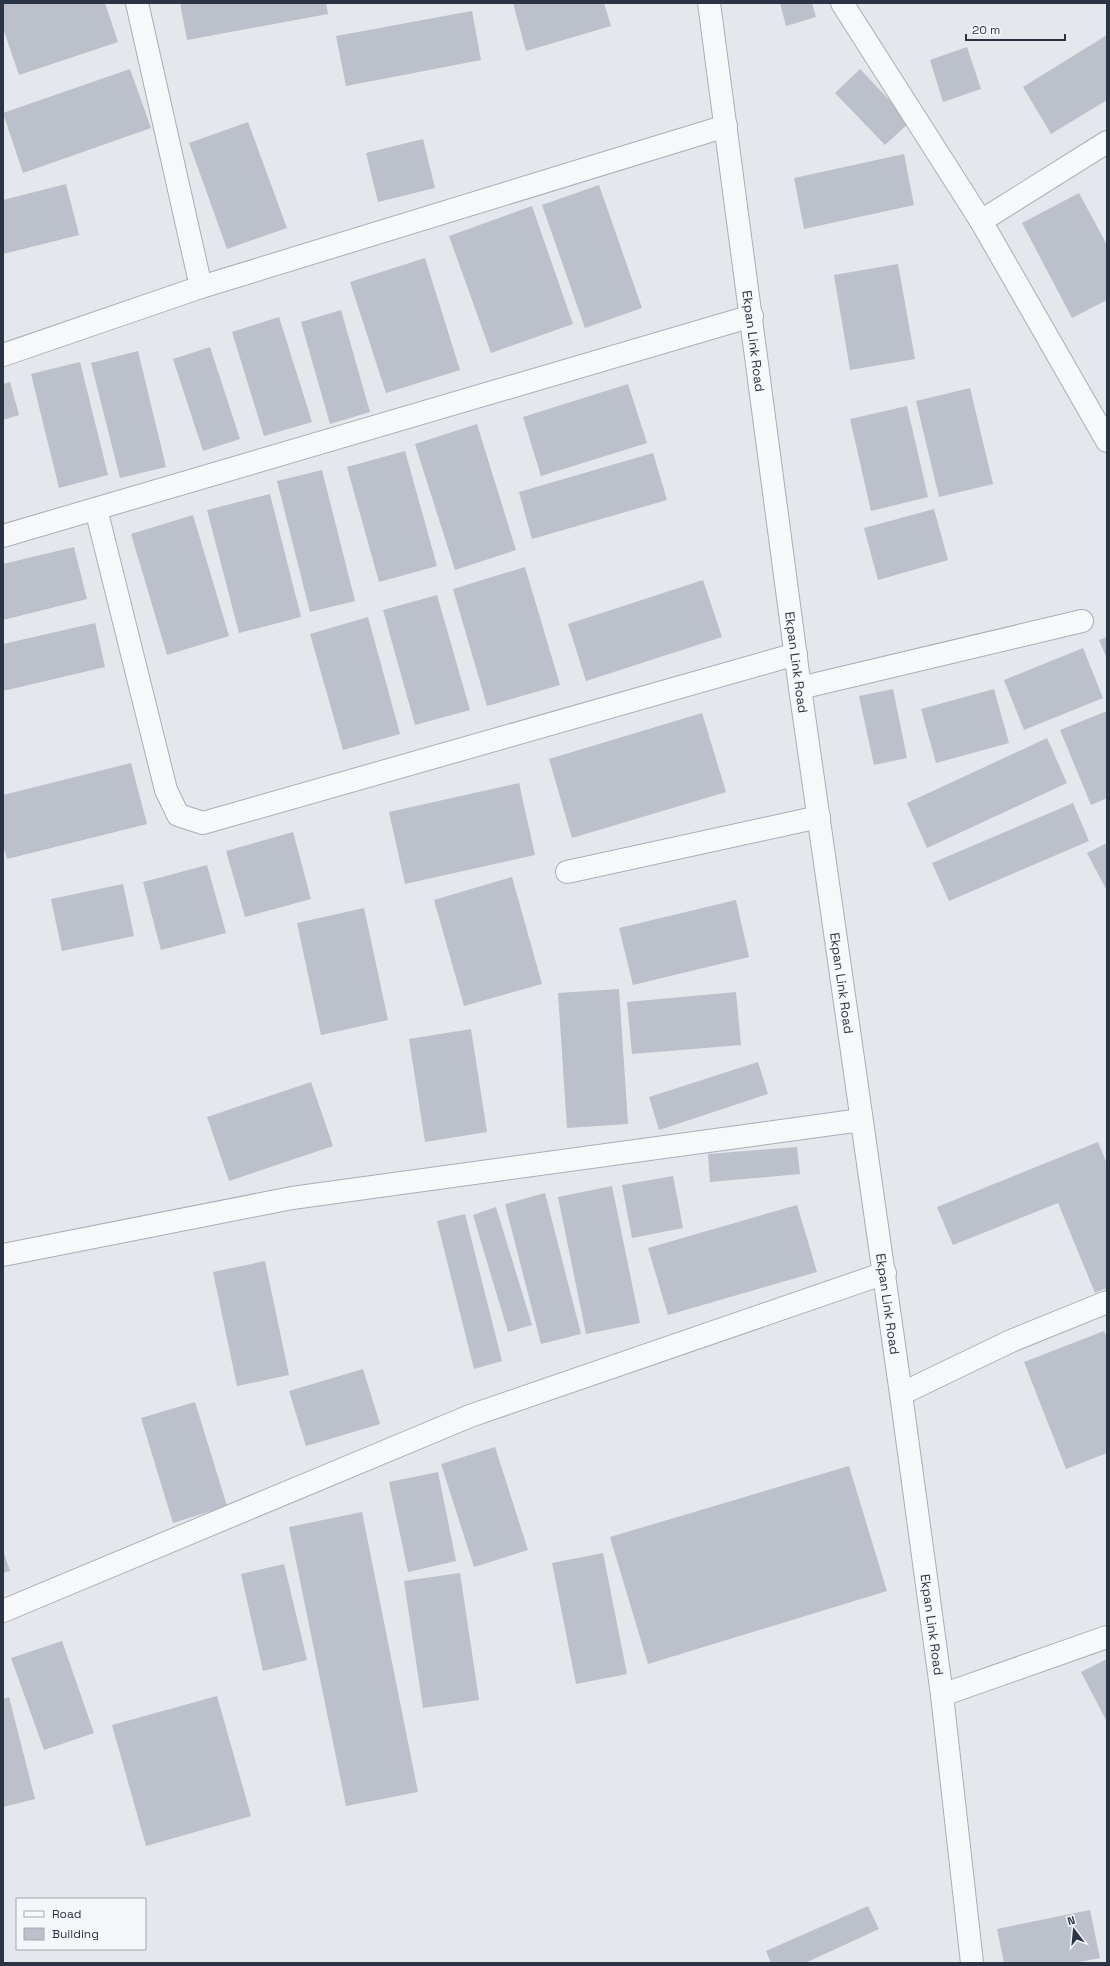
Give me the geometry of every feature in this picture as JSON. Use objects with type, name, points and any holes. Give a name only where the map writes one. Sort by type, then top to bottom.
[{"type":"street","points":[[137,3],[201,287]]},
{"type":"street","name":"Ekpan Link Road","points":[[709,3],[752,316],[800,688],[861,1120],[885,1273],[942,1695],[972,1963]]},
{"type":"street","points":[[842,3],[981,221],[1107,441]]},
{"type":"street","points":[[3,354],[201,287],[726,126]]},
{"type":"street","points":[[981,221],[1107,142]]},
{"type":"street","points":[[3,536],[752,316]]},
{"type":"street","points":[[96,509],[166,790],[178,815],[203,823],[796,654]]},
{"type":"street","points":[[800,688],[1082,621]]},
{"type":"street","points":[[567,872],[819,817]]},
{"type":"street","points":[[3,1255],[292,1198],[861,1120]]},
{"type":"street","points":[[3,1611],[470,1416],[885,1273]]},
{"type":"street","points":[[901,1394],[1011,1341],[1107,1302]]},
{"type":"street","points":[[942,1695],[1107,1637]]},
{"type":"building","points":[[3,3],[105,3],[118,42],[19,75],[3,28]]},
{"type":"building","points":[[180,3],[326,3],[328,14],[187,40]]},
{"type":"building","points":[[513,3],[604,3],[611,26],[526,51]]},
{"type":"building","points":[[780,3],[812,3],[816,17],[786,26]]},
{"type":"building","points":[[472,11],[481,60],[346,86],[336,36]]},
{"type":"building","points":[[1107,35],[1107,100],[1051,134],[1023,87]]},
{"type":"building","points":[[967,47],[981,89],[943,102],[930,60]]},
{"type":"building","points":[[130,69],[151,128],[23,173],[3,113]]},
{"type":"building","points":[[860,69],[910,122],[885,145],[835,93]]},
{"type":"building","points":[[248,122],[287,228],[227,249],[189,143]]},
{"type":"building","points":[[423,139],[435,188],[378,202],[366,153]]},
{"type":"building","points":[[904,154],[914,205],[804,229],[794,178]]},
{"type":"building","points":[[66,184],[79,235],[3,254],[3,200]]},
{"type":"building","points":[[599,185],[642,308],[585,328],[542,205]]},
{"type":"building","points":[[1079,193],[1107,245],[1107,300],[1072,318],[1022,223]]},
{"type":"building","points":[[532,206],[573,324],[491,353],[449,236]]},
{"type":"building","points":[[425,258],[460,370],[386,393],[350,282]]},
{"type":"building","points":[[898,264],[915,359],[850,370],[834,275]]},
{"type":"building","points":[[341,310],[370,412],[330,424],[301,322]]},
{"type":"building","points":[[279,317],[312,422],[264,436],[232,332]]},
{"type":"building","points":[[210,347],[240,439],[203,451],[173,359]]},
{"type":"building","points":[[138,351],[166,467],[120,478],[91,363]]},
{"type":"building","points":[[80,362],[108,475],[59,488],[31,374]]},
{"type":"building","points":[[10,382],[19,415],[3,420],[3,384]]},
{"type":"building","points":[[628,384],[647,443],[541,476],[523,417]]},
{"type":"building","points":[[970,388],[993,484],[939,497],[916,401]]},
{"type":"building","points":[[907,406],[928,497],[871,511],[850,419]]},
{"type":"building","points":[[477,424],[516,550],[455,570],[415,444]]},
{"type":"building","points":[[405,451],[437,566],[379,582],[347,467]]},
{"type":"building","points":[[653,453],[667,500],[532,539],[519,492]]},
{"type":"building","points":[[322,470],[355,601],[310,612],[277,481]]},
{"type":"building","points":[[270,494],[301,617],[239,633],[207,510]]},
{"type":"building","points":[[934,509],[948,560],[878,580],[864,528]]},
{"type":"building","points":[[193,515],[229,636],[167,655],[131,534]]},
{"type":"building","points":[[74,547],[87,599],[3,620],[3,564]]},
{"type":"building","points":[[525,567],[560,685],[487,706],[453,589]]},
{"type":"building","points":[[703,580],[722,637],[586,681],[568,624]]},
{"type":"building","points":[[437,595],[470,710],[415,725],[383,610]]},
{"type":"building","points":[[368,617],[400,734],[343,750],[310,634]]},
{"type":"building","points":[[95,623],[105,667],[3,691],[3,644]]},
{"type":"building","points":[[1107,637],[1107,659],[1099,640]]},
{"type":"building","points":[[1083,648],[1103,698],[1024,730],[1004,680]]},
{"type":"building","points":[[893,689],[907,758],[874,765],[859,696]]},
{"type":"building","points":[[994,689],[1009,743],[936,763],[921,709]]},
{"type":"building","points":[[1107,711],[1107,798],[1091,805],[1060,730]]},
{"type":"building","points":[[702,713],[726,792],[572,838],[549,759]]},
{"type":"building","points":[[1047,738],[1067,783],[927,848],[907,803]]},
{"type":"building","points":[[131,763],[147,824],[7,859],[3,845],[3,795]]},
{"type":"building","points":[[519,783],[535,855],[405,884],[389,812]]},
{"type":"building","points":[[1073,803],[1089,841],[949,901],[932,863]]},
{"type":"building","points":[[293,832],[311,899],[245,917],[226,851]]},
{"type":"building","points":[[1107,843],[1107,891],[1087,853]]},
{"type":"building","points":[[207,865],[226,933],[161,950],[143,882]]},
{"type":"building","points":[[512,877],[542,984],[464,1006],[434,900]]},
{"type":"building","points":[[123,884],[134,936],[62,951],[51,899]]},
{"type":"building","points":[[736,900],[749,957],[633,985],[619,928]]},
{"type":"building","points":[[364,908],[388,1020],[321,1035],[297,923]]},
{"type":"building","points":[[619,989],[628,1124],[567,1128],[558,993]]},
{"type":"building","points":[[736,992],[741,1045],[632,1054],[627,1002]]},
{"type":"building","points":[[471,1029],[487,1132],[425,1142],[409,1039]]},
{"type":"building","points":[[758,1062],[768,1094],[659,1130],[649,1097]]},
{"type":"building","points":[[311,1082],[333,1146],[229,1181],[207,1117]]},
{"type":"building","points":[[1098,1142],[1107,1164],[1107,1288],[1095,1293],[1058,1203],[953,1245],[937,1207]]},
{"type":"building","points":[[797,1147],[800,1174],[710,1182],[708,1154]]},
{"type":"building","points":[[673,1176],[683,1228],[632,1238],[622,1185]]},
{"type":"building","points":[[612,1186],[640,1323],[586,1334],[558,1197]]},
{"type":"building","points":[[545,1193],[581,1334],[541,1344],[505,1204]]},
{"type":"building","points":[[797,1205],[817,1272],[668,1315],[648,1248]]},
{"type":"building","points":[[496,1207],[532,1325],[508,1332],[473,1215]]},
{"type":"building","points":[[465,1214],[502,1361],[474,1369],[437,1221]]},
{"type":"building","points":[[265,1261],[289,1375],[237,1386],[213,1272]]},
{"type":"building","points":[[1104,1331],[1107,1338],[1107,1453],[1066,1469],[1024,1362]]},
{"type":"building","points":[[363,1369],[380,1424],[306,1446],[289,1391]]},
{"type":"building","points":[[195,1402],[227,1506],[173,1523],[141,1418]]},
{"type":"building","points":[[495,1447],[528,1550],[474,1567],[441,1464]]},
{"type":"building","points":[[849,1466],[887,1591],[648,1664],[610,1537]]},
{"type":"building","points":[[438,1472],[456,1561],[408,1572],[389,1482]]},
{"type":"building","points":[[362,1512],[418,1792],[346,1806],[289,1527]]},
{"type":"building","points":[[3,1550],[10,1571],[3,1573]]},
{"type":"building","points":[[603,1553],[627,1674],[576,1684],[552,1563]]},
{"type":"building","points":[[284,1564],[307,1660],[263,1671],[241,1574]]},
{"type":"building","points":[[460,1573],[479,1700],[423,1708],[404,1581]]},
{"type":"building","points":[[62,1641],[94,1733],[44,1750],[11,1658]]},
{"type":"building","points":[[1107,1659],[1107,1722],[1081,1672]]},
{"type":"building","points":[[217,1696],[251,1816],[146,1846],[112,1725]]},
{"type":"building","points":[[9,1697],[35,1799],[3,1807],[3,1699]]},
{"type":"building","points":[[868,1906],[879,1929],[805,1963],[771,1963],[766,1951]]},
{"type":"building","points":[[1090,1910],[1100,1958],[1074,1963],[1004,1963],[997,1929]]}]
